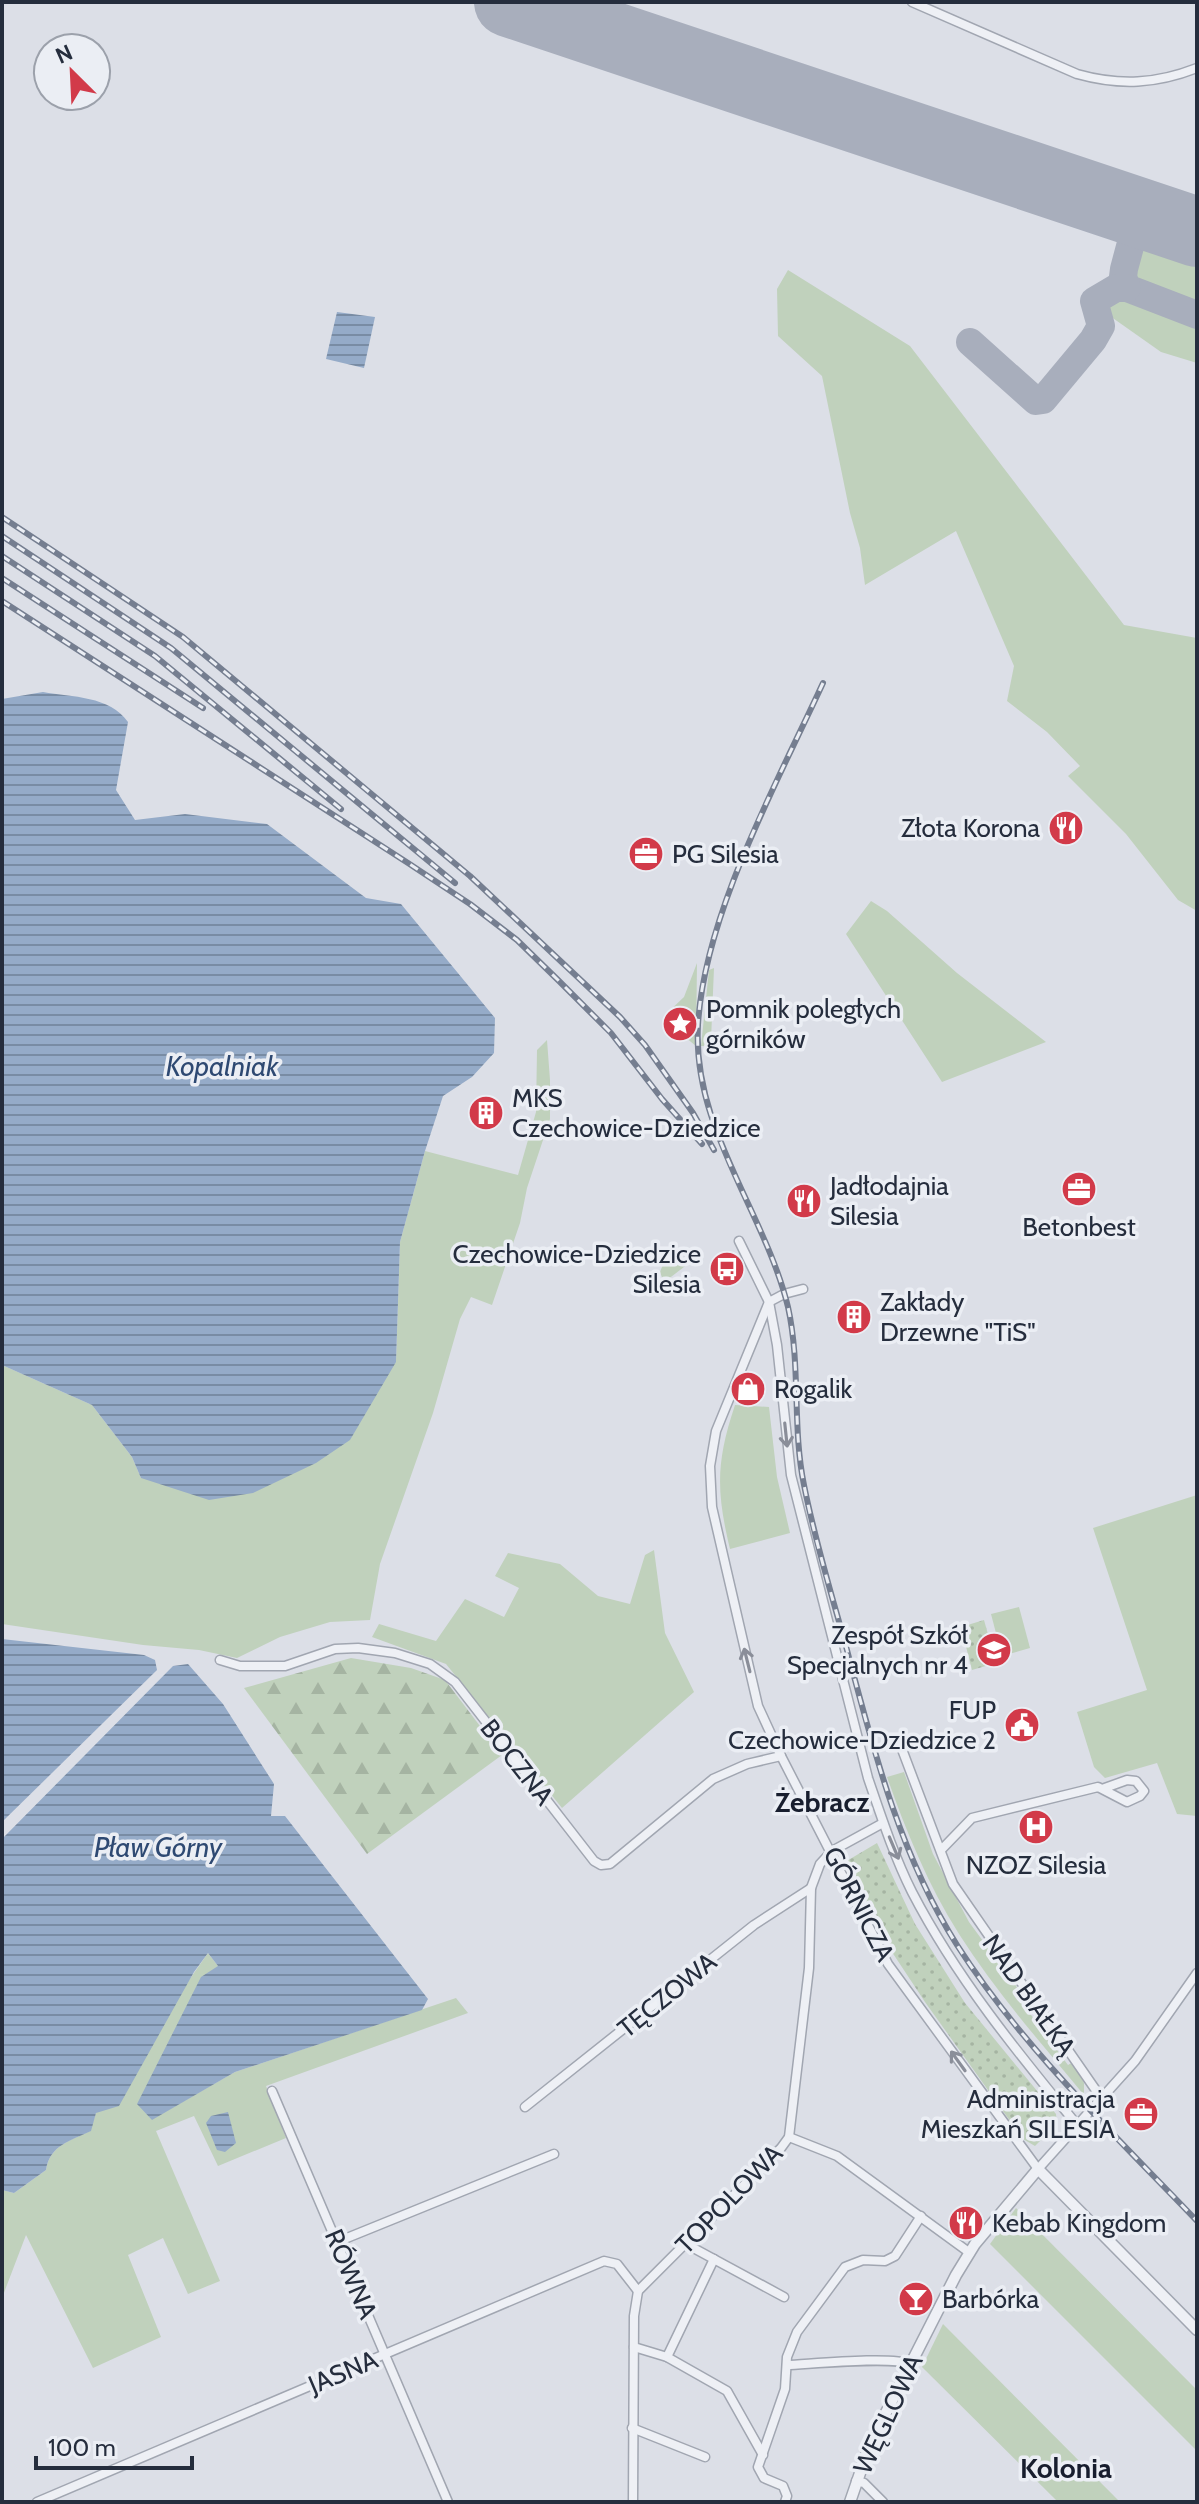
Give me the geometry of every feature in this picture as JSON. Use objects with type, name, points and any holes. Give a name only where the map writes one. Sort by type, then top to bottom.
[{"type":"street","points":[[912,2],[1077,74],[1106,82],[1141,83],[1173,77],[1197,68]]},
{"type":"street","name":"GÓRNICZA","points":[[739,1241],[769,1302],[777,1345],[791,1475],[868,1778],[883,1823],[911,1890],[949,1958],[1078,2126]]},
{"type":"street","points":[[769,1302],[803,1289]]},
{"type":"street","name":"GÓRNICZA","points":[[769,1302],[716,1431],[710,1466],[712,1507],[758,1706],[888,1964],[1038,2169],[1197,2330]]},
{"type":"street","name":"BOCZNA","points":[[220,1660],[240,1666],[285,1666],[335,1649],[358,1648],[395,1653],[430,1664],[455,1682],[592,1859],[601,1865],[610,1864],[713,1779],[747,1764],[781,1756]]},
{"type":"street","name":"NAD BIAŁKĄ","points":[[900,1744],[953,1884],[1102,2099]]},
{"type":"street","points":[[941,1850],[972,1818],[1098,1787],[1102,1789]]},
{"type":"street","points":[[832,1851],[883,1823]]},
{"type":"street","name":"TOPOLOWA","points":[[638,2291],[789,2137],[809,1968],[811,1888],[820,1864],[832,1851]]},
{"type":"street","name":"TĘCZOWA","points":[[525,2107],[754,1925],[811,1888]]},
{"type":"street","points":[[1102,2099],[1135,2061],[1197,1973]]},
{"type":"street","name":"RÓWNA","points":[[272,2091],[448,2502]]},
{"type":"street","name":"WĘGLOWA","points":[[850,2502],[870,2444],[956,2275],[1038,2169],[1102,2099]]},
{"type":"street","points":[[789,2137],[837,2156],[970,2253]]},
{"type":"street","points":[[337,2242],[554,2154]]},
{"type":"street","points":[[785,2502],[787,2496],[783,2486],[764,2478],[758,2467],[785,2389],[787,2365],[797,2332],[845,2267],[863,2260],[885,2261],[895,2256],[921,2216]]},
{"type":"street","points":[[686,2244],[784,2297]]},
{"type":"street","points":[[667,2357],[714,2259]]},
{"type":"street","name":"JASNA","points":[[37,2502],[604,2261],[617,2264],[638,2291]]},
{"type":"street","points":[[633,2502],[634,2316],[638,2291]]},
{"type":"street","points":[[634,2347],[667,2357],[727,2391],[763,2455]]},
{"type":"street","points":[[787,2365],[904,2361],[910,2364]]},
{"type":"street","points":[[632,2428],[705,2457]]},
{"type":"street","points":[[856,2481],[864,2483],[883,2502]]},
{"type":"green space","points":[[1140,247],[1197,265],[1197,309],[1136,287],[1131,281]]},
{"type":"green space","points":[[788,270],[910,346],[1124,625],[1197,638],[1197,911],[1178,900],[1126,834],[1068,776],[1080,766],[1047,732],[1007,701],[1014,666],[956,531],[865,585],[860,548],[822,376],[778,336],[777,289]]},
{"type":"green space","points":[[1119,295],[1197,320],[1197,363],[1161,352],[1100,309],[1108,298]]},
{"type":"green space","points":[[871,901],[1046,1042],[942,1082],[846,934]]},
{"type":"green space","points":[[697,963],[696,1046],[680,1033],[689,1020],[682,1015],[672,1025],[664,1016],[684,997]]},
{"type":"green space","points":[[714,968],[711,1040],[701,1046],[709,970]]},
{"type":"green space","points":[[547,1040],[550,1119],[527,1188],[520,1223],[492,1305],[471,1297],[460,1319],[433,1413],[380,1564],[370,1620],[330,1622],[280,1637],[237,1658],[199,1650],[2,1624],[2,1365],[92,1405],[132,1457],[141,1478],[396,1362],[400,1242],[425,1151],[518,1175],[536,1112],[537,1050]]},
{"type":"green space","points":[[678,1258],[693,1260],[663,1280],[660,1272],[664,1262]]},
{"type":"green space","points":[[735,1405],[769,1407],[777,1477],[790,1533],[730,1549],[722,1510],[720,1477],[724,1443]]},
{"type":"green space","points":[[1197,1495],[1197,1816],[1177,1814],[1157,1763],[1105,1778],[1094,1767],[1077,1712],[1147,1690],[1093,1528]]},
{"type":"green space","points":[[654,1550],[665,1633],[694,1692],[562,1808],[446,1664],[372,1637],[379,1624],[436,1641],[465,1599],[504,1617],[519,1588],[495,1576],[508,1553],[560,1564],[598,1596],[630,1604],[645,1555]]},
{"type":"green space","points":[[1019,1607],[1030,1648],[1002,1656],[991,1614]]},
{"type":"green space","points":[[984,1620],[996,1663],[972,1670],[961,1627]]},
{"type":"green space","points":[[351,1658],[411,1668],[445,1680],[502,1755],[367,1854],[244,1688]]},
{"type":"green space","points":[[904,1772],[933,1854],[969,1922],[1027,2001],[1023,2004],[1068,2065],[1073,2062],[1084,2083],[1084,2095],[1003,1997],[937,1896],[918,1857],[887,1777]]},
{"type":"green space","points":[[877,1843],[915,1924],[965,2003],[1056,2114],[1057,2124],[1035,2146],[1023,2139],[888,1946],[845,1862]]},
{"type":"green space","points":[[208,1953],[218,1966],[152,2119],[235,2072],[456,1998],[468,2013],[266,2086],[286,2138],[218,2166],[194,2116],[156,2131],[220,2281],[188,2294],[163,2238],[128,2255],[161,2337],[93,2368],[26,2235],[2,2298],[2,2190],[14,2193],[46,2170],[56,2149],[90,2131],[96,2113]]},
{"type":"green space","points":[[1016,2208],[1197,2390],[1197,2451],[990,2244]]},
{"type":"green space","points":[[943,2324],[1120,2502],[1058,2502],[922,2367]]},
{"type":"water","points":[[337,312],[375,317],[364,368],[326,359]]},
{"type":"water","name":"Kopalniak","points":[[43,692],[101,702],[120,713],[128,722],[116,790],[135,820],[185,814],[267,824],[366,898],[401,904],[495,1018],[494,1053],[472,1077],[443,1096],[425,1151],[400,1242],[396,1362],[350,1440],[316,1463],[253,1493],[209,1500],[141,1478],[132,1457],[92,1405],[2,1365],[2,699]]},
{"type":"water","points":[[2,1639],[144,1655],[155,1660],[157,1670],[2,1822]]},
{"type":"water","name":"Pław Górny","points":[[188,1664],[223,1704],[274,1784],[271,1816],[285,1816],[428,1999],[422,2010],[235,2072],[152,2120],[137,2104],[201,1977],[218,1966],[208,1953],[194,1972],[119,2106],[96,2113],[91,2131],[56,2149],[46,2170],[14,2193],[2,2190],[2,1839],[173,1666]]},
{"type":"water","points":[[228,2112],[236,2143],[225,2152],[217,2150],[206,2123],[211,2116]]},
{"type":"taxiway","points":[[1139,213],[1124,269],[1127,288],[1197,315]]},
{"type":"taxiway","points":[[970,342],[1036,401],[1043,400],[1101,326],[1094,301],[1116,288],[1127,288]]},
{"type":"runway","points":[[509,2],[1197,232]]},
{"type":"railway","points":[[2,517],[183,637],[470,876],[620,1017],[645,1045],[693,1113],[714,1150]]},
{"type":"railway","points":[[2,536],[171,648],[455,883]]},
{"type":"railway","points":[[2,556],[155,656],[341,809]]},
{"type":"railway","points":[[2,578],[203,708]]},
{"type":"railway","points":[[2,601],[408,863],[517,940],[611,1033],[662,1099],[702,1144]]},
{"type":"railway","points":[[823,683],[746,850],[714,939],[703,983],[698,1025],[699,1063],[706,1099],[732,1169],[777,1272],[788,1307],[794,1352],[800,1463],[808,1506],[879,1764],[904,1839],[937,1911],[983,1983],[1070,2089],[1197,2221]]},
{"type":"place","name":"Złota Korona","points":[[1066,828]]},
{"type":"place","name":"PG Silesia","points":[[646,854]]},
{"type":"place","name":"Pomnik poległych górników","points":[[680,1024]]},
{"type":"place","name":"MKS Czechowice-Dziedzice","points":[[486,1113]]},
{"type":"place","name":"Betonbest","points":[[1079,1189]]},
{"type":"place","name":"Jadłodajnia Silesia","points":[[804,1201]]},
{"type":"place","name":"Czechowice-Dziedzice Silesia","points":[[727,1269]]},
{"type":"place","name":"Zakłady Drzewne \"TiS\"","points":[[854,1317]]},
{"type":"place","name":"Rogalik","points":[[748,1389]]},
{"type":"place","name":"Zespół Szkół Specjalnych nr 4","points":[[994,1650]]},
{"type":"place","name":"FUP Czechowice-Dziedzice 2","points":[[1022,1725]]},
{"type":"place","name":"NZOZ Silesia","points":[[1036,1827]]},
{"type":"place","name":"Administracja Mieszkań SILESIA","points":[[1141,2114]]},
{"type":"place","name":"Kebab Kingdom","points":[[966,2223]]},
{"type":"place","name":"Barbórka","points":[[916,2299]]},
{"type":"district","name":"Żebracz","points":[[822,1802]]},
{"type":"district","name":"Kolonia","points":[[1066,2468]]}]
